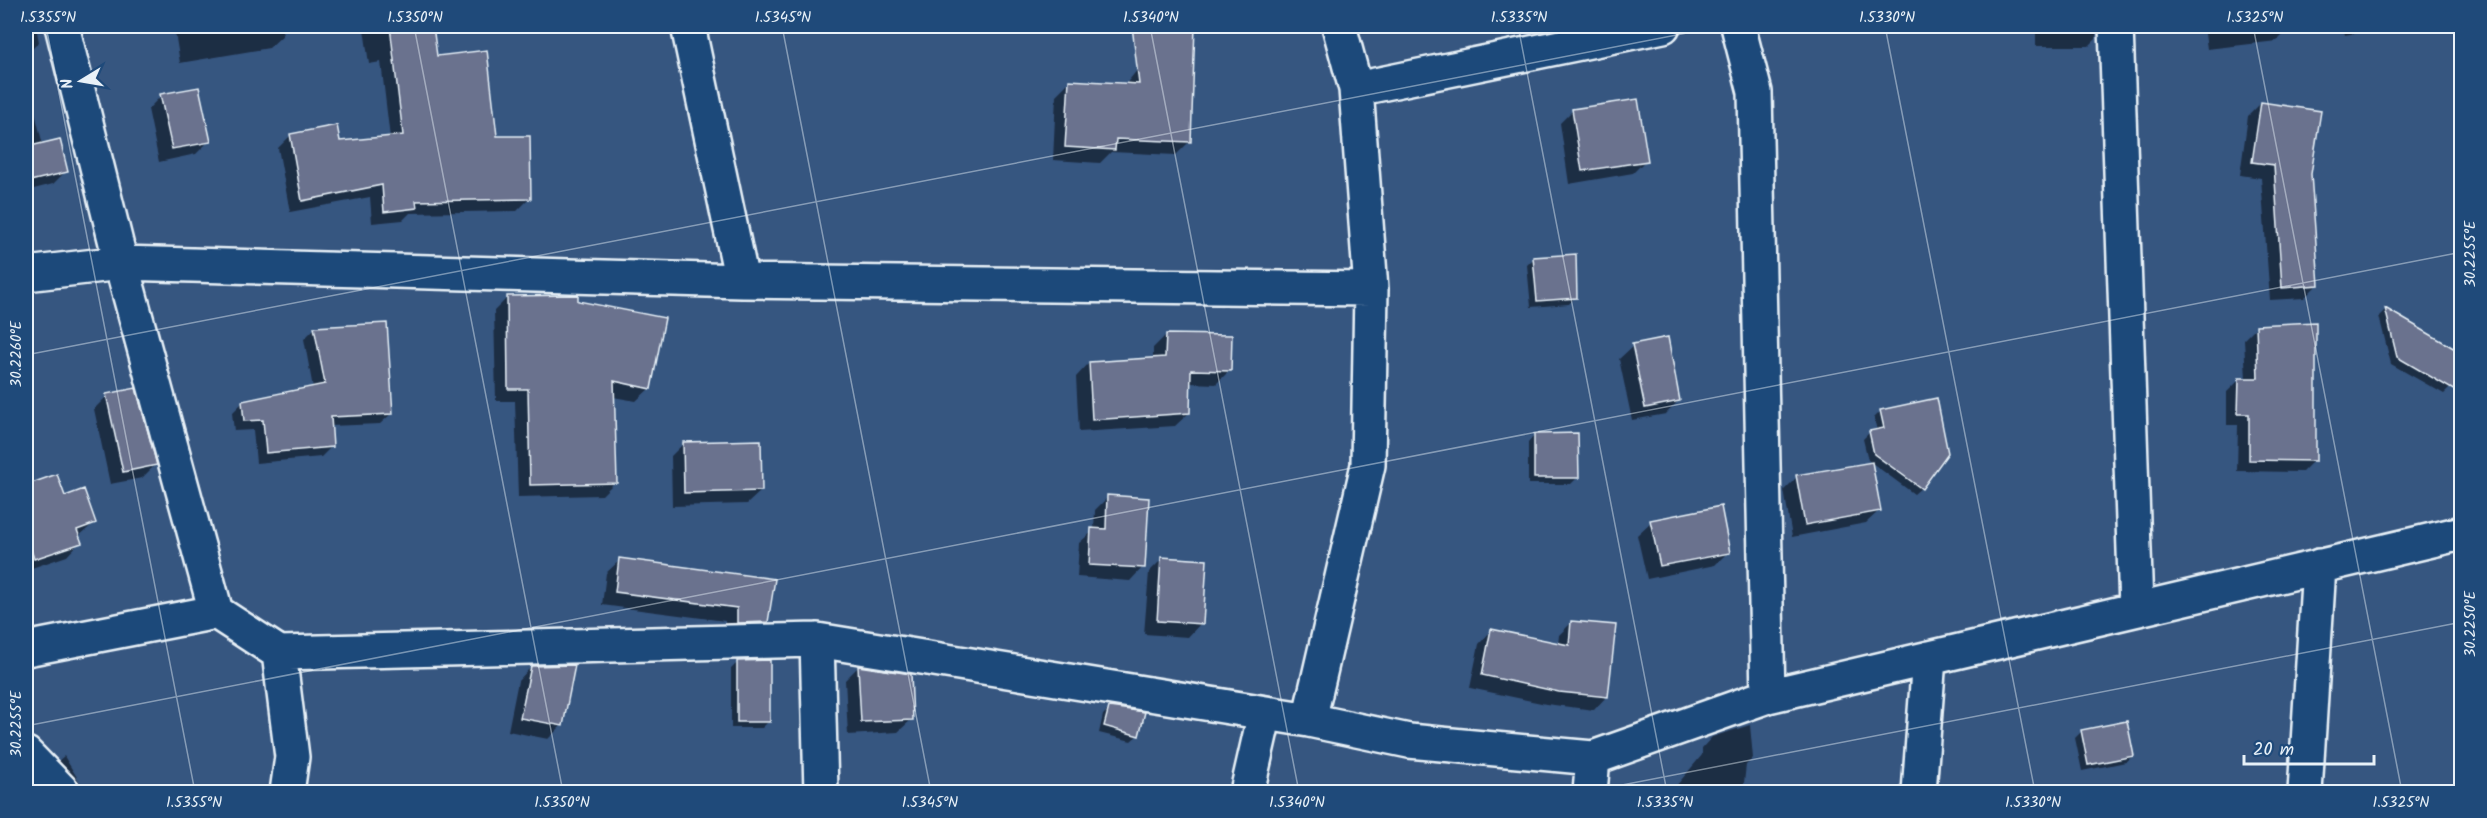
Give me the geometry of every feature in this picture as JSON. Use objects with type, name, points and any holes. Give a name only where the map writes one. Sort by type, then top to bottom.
[{"type":"street","points":[[62,26],[121,263],[216,612],[279,653],[817,640],[1309,720],[1409,741],[1593,759],[1768,696],[2462,533]]},
{"type":"street","points":[[688,26],[742,280]]},
{"type":"street","points":[[1309,720],[1368,465],[1371,289],[1356,89],[1339,26]]},
{"type":"street","points":[[1356,89],[1663,26]]},
{"type":"street","points":[[1738,26],[1755,93],[1768,696]]},
{"type":"street","points":[[2116,26],[2136,608]]},
{"type":"street","points":[[26,274],[121,263],[742,280],[1371,289]]},
{"type":"street","points":[[2305,792],[2319,566]]},
{"type":"street","points":[[26,649],[216,612]]},
{"type":"street","points":[[817,640],[821,792]]},
{"type":"street","points":[[279,653],[292,757],[286,792]]},
{"type":"street","points":[[1919,792],[1929,658]]},
{"type":"street","points":[[1247,792],[1265,713]]},
{"type":"street","points":[[26,754],[63,792]]},
{"type":"street","points":[[1590,792],[1593,759]]},
{"type":"building","points":[[390,26],[433,26],[437,56],[487,50],[497,136],[530,136],[531,199],[416,201],[417,208],[384,212],[382,185],[302,201],[290,134],[337,125],[340,141],[403,135]]},
{"type":"building","points":[[1132,26],[1195,26],[1191,142],[1116,139],[1115,150],[1065,147],[1069,80],[1139,84]]},
{"type":"building","points":[[199,87],[211,142],[172,149],[160,94]]},
{"type":"building","points":[[1638,99],[1648,161],[1582,171],[1572,109]]},
{"type":"building","points":[[2261,102],[2321,111],[2311,174],[2319,285],[2282,288],[2274,165],[2252,162]]},
{"type":"building","points":[[60,139],[68,172],[26,182],[26,147]]},
{"type":"building","points":[[1576,254],[1577,298],[1537,301],[1533,257]]},
{"type":"building","points":[[578,295],[578,301],[665,318],[651,389],[614,381],[617,483],[530,485],[528,389],[508,389],[507,296]]},
{"type":"building","points":[[2385,308],[2462,353],[2462,395],[2397,357]]},
{"type":"building","points":[[2316,322],[2316,461],[2249,460],[2249,414],[2238,414],[2239,378],[2258,378],[2256,325]]},
{"type":"building","points":[[387,323],[393,414],[331,417],[333,447],[266,453],[263,420],[244,421],[242,401],[325,384],[314,327]]},
{"type":"building","points":[[1166,334],[1232,335],[1231,371],[1191,370],[1190,413],[1092,420],[1089,362],[1165,357]]},
{"type":"building","points":[[1668,337],[1680,401],[1645,408],[1632,344]]},
{"type":"building","points":[[136,388],[157,465],[123,472],[106,394]]},
{"type":"building","points":[[1937,398],[1948,453],[1922,489],[1874,454],[1869,431],[1884,428],[1880,410]]},
{"type":"building","points":[[1578,433],[1579,478],[1534,478],[1534,434]]},
{"type":"building","points":[[761,440],[762,491],[684,493],[683,442]]},
{"type":"building","points":[[1872,462],[1881,511],[1805,525],[1796,475]]},
{"type":"building","points":[[57,474],[65,496],[84,489],[96,523],[77,530],[82,543],[34,559],[26,534],[26,485]]},
{"type":"building","points":[[1107,495],[1149,498],[1145,568],[1089,565],[1091,528],[1106,529]]},
{"type":"building","points":[[1721,506],[1730,553],[1660,566],[1650,520]]},
{"type":"building","points":[[1161,557],[1207,560],[1203,624],[1157,621]]},
{"type":"building","points":[[619,558],[775,579],[768,622],[737,623],[737,608],[615,592]]},
{"type":"building","points":[[1571,621],[1616,625],[1608,697],[1559,692],[1482,675],[1491,629],[1569,645]]},
{"type":"building","points":[[770,660],[770,722],[737,722],[737,661]]},
{"type":"building","points":[[575,665],[563,726],[520,718],[531,666]]},
{"type":"building","points":[[858,666],[911,674],[913,720],[861,722]]},
{"type":"building","points":[[1109,707],[1145,712],[1139,736],[1104,726]]},
{"type":"building","points":[[2127,721],[2134,756],[2088,765],[2081,730]]}]
